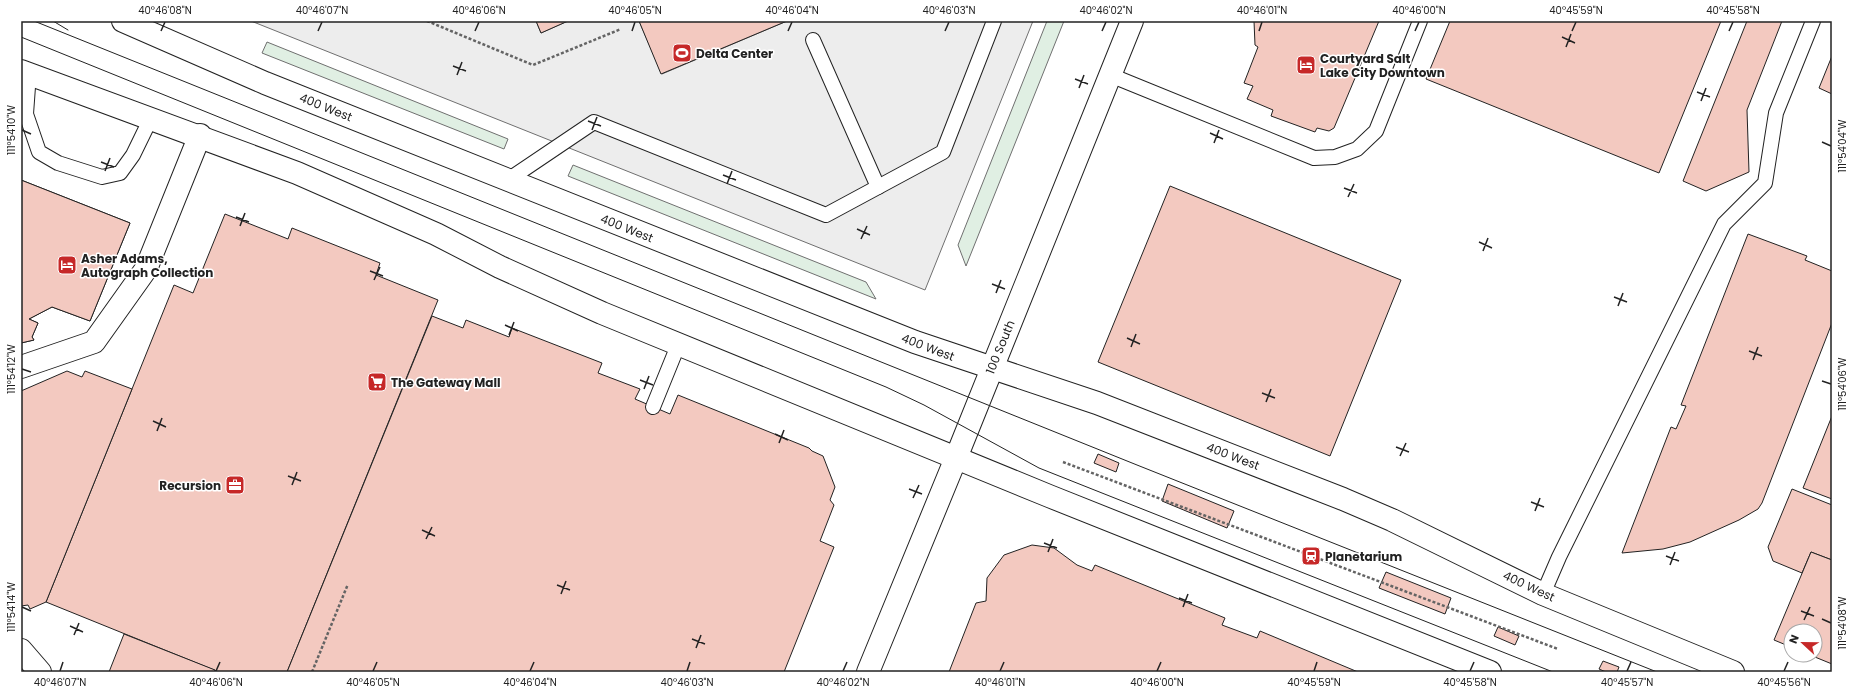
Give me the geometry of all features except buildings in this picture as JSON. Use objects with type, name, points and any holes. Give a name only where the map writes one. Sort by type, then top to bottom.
[{"type":"street","name":"400 West","points":[[123,21],[265,83],[915,342],[991,369],[1097,403],[1343,499],[1392,520],[1543,594],[1732,672]]},
{"type":"street","name":"100 South","points":[[868,672],[1132,21]]},
{"type":"street","points":[[25,72],[200,135],[297,172],[436,234],[500,266],[602,313],[679,343],[956,458],[1490,672]]},
{"type":"street","points":[[21,367],[94,342],[146,269],[200,135]]},
{"type":"street","points":[[21,650],[40,672]]},
{"type":"lane","points":[[508,180],[594,122],[826,215],[943,152],[994,21]]},
{"type":"lane","points":[[1110,75],[1314,158],[1335,157],[1357,149],[1376,131],[1420,21]]},
{"type":"lane","points":[[1543,594],[1559,557],[1724,224],[1765,183],[1776,113],[1813,21]]},
{"type":"lane","points":[[814,40],[878,187]]},
{"type":"lane","points":[[25,72],[26,114],[39,152],[58,162],[102,177],[120,173],[133,155],[151,118]]},
{"type":"lane","points":[[653,407],[679,343]]},
{"type":"path","points":[[427,21],[533,64],[621,29]]},
{"type":"path","points":[[1063,462],[1558,649]]},
{"type":"path","points":[[312,672],[348,584]]},
{"type":"green space","points":[[1047,21],[1064,21],[966,266],[958,245]]},
{"type":"green space","points":[[267,42],[508,139],[504,149],[262,53]]},
{"type":"green space","points":[[573,165],[866,282],[876,299],[568,176]]},
{"type":"shaded area","points":[[251,21],[536,21],[541,33],[568,21],[639,21],[662,74],[787,21],[1033,21],[925,290]]},
{"type":"tram line","points":[[34,21],[1137,465],[1657,672]]},
{"type":"tram line","points":[[53,21],[68,30]]},
{"type":"tram line","points":[[21,37],[886,387],[924,405],[1039,468],[1553,672]]},
{"type":"place","name":"Delta Center","points":[[682,53]]},
{"type":"place","name":"Courtyard Salt Lake City Downtown","points":[[1306,65]]},
{"type":"place","name":"Asher Adams, Autograph Collection","points":[[67,265]]},
{"type":"place","name":"The Gateway Mall","points":[[377,382]]},
{"type":"place","name":"Recursion","points":[[235,485]]},
{"type":"place","name":"Planetarium","points":[[1311,556]]}]
